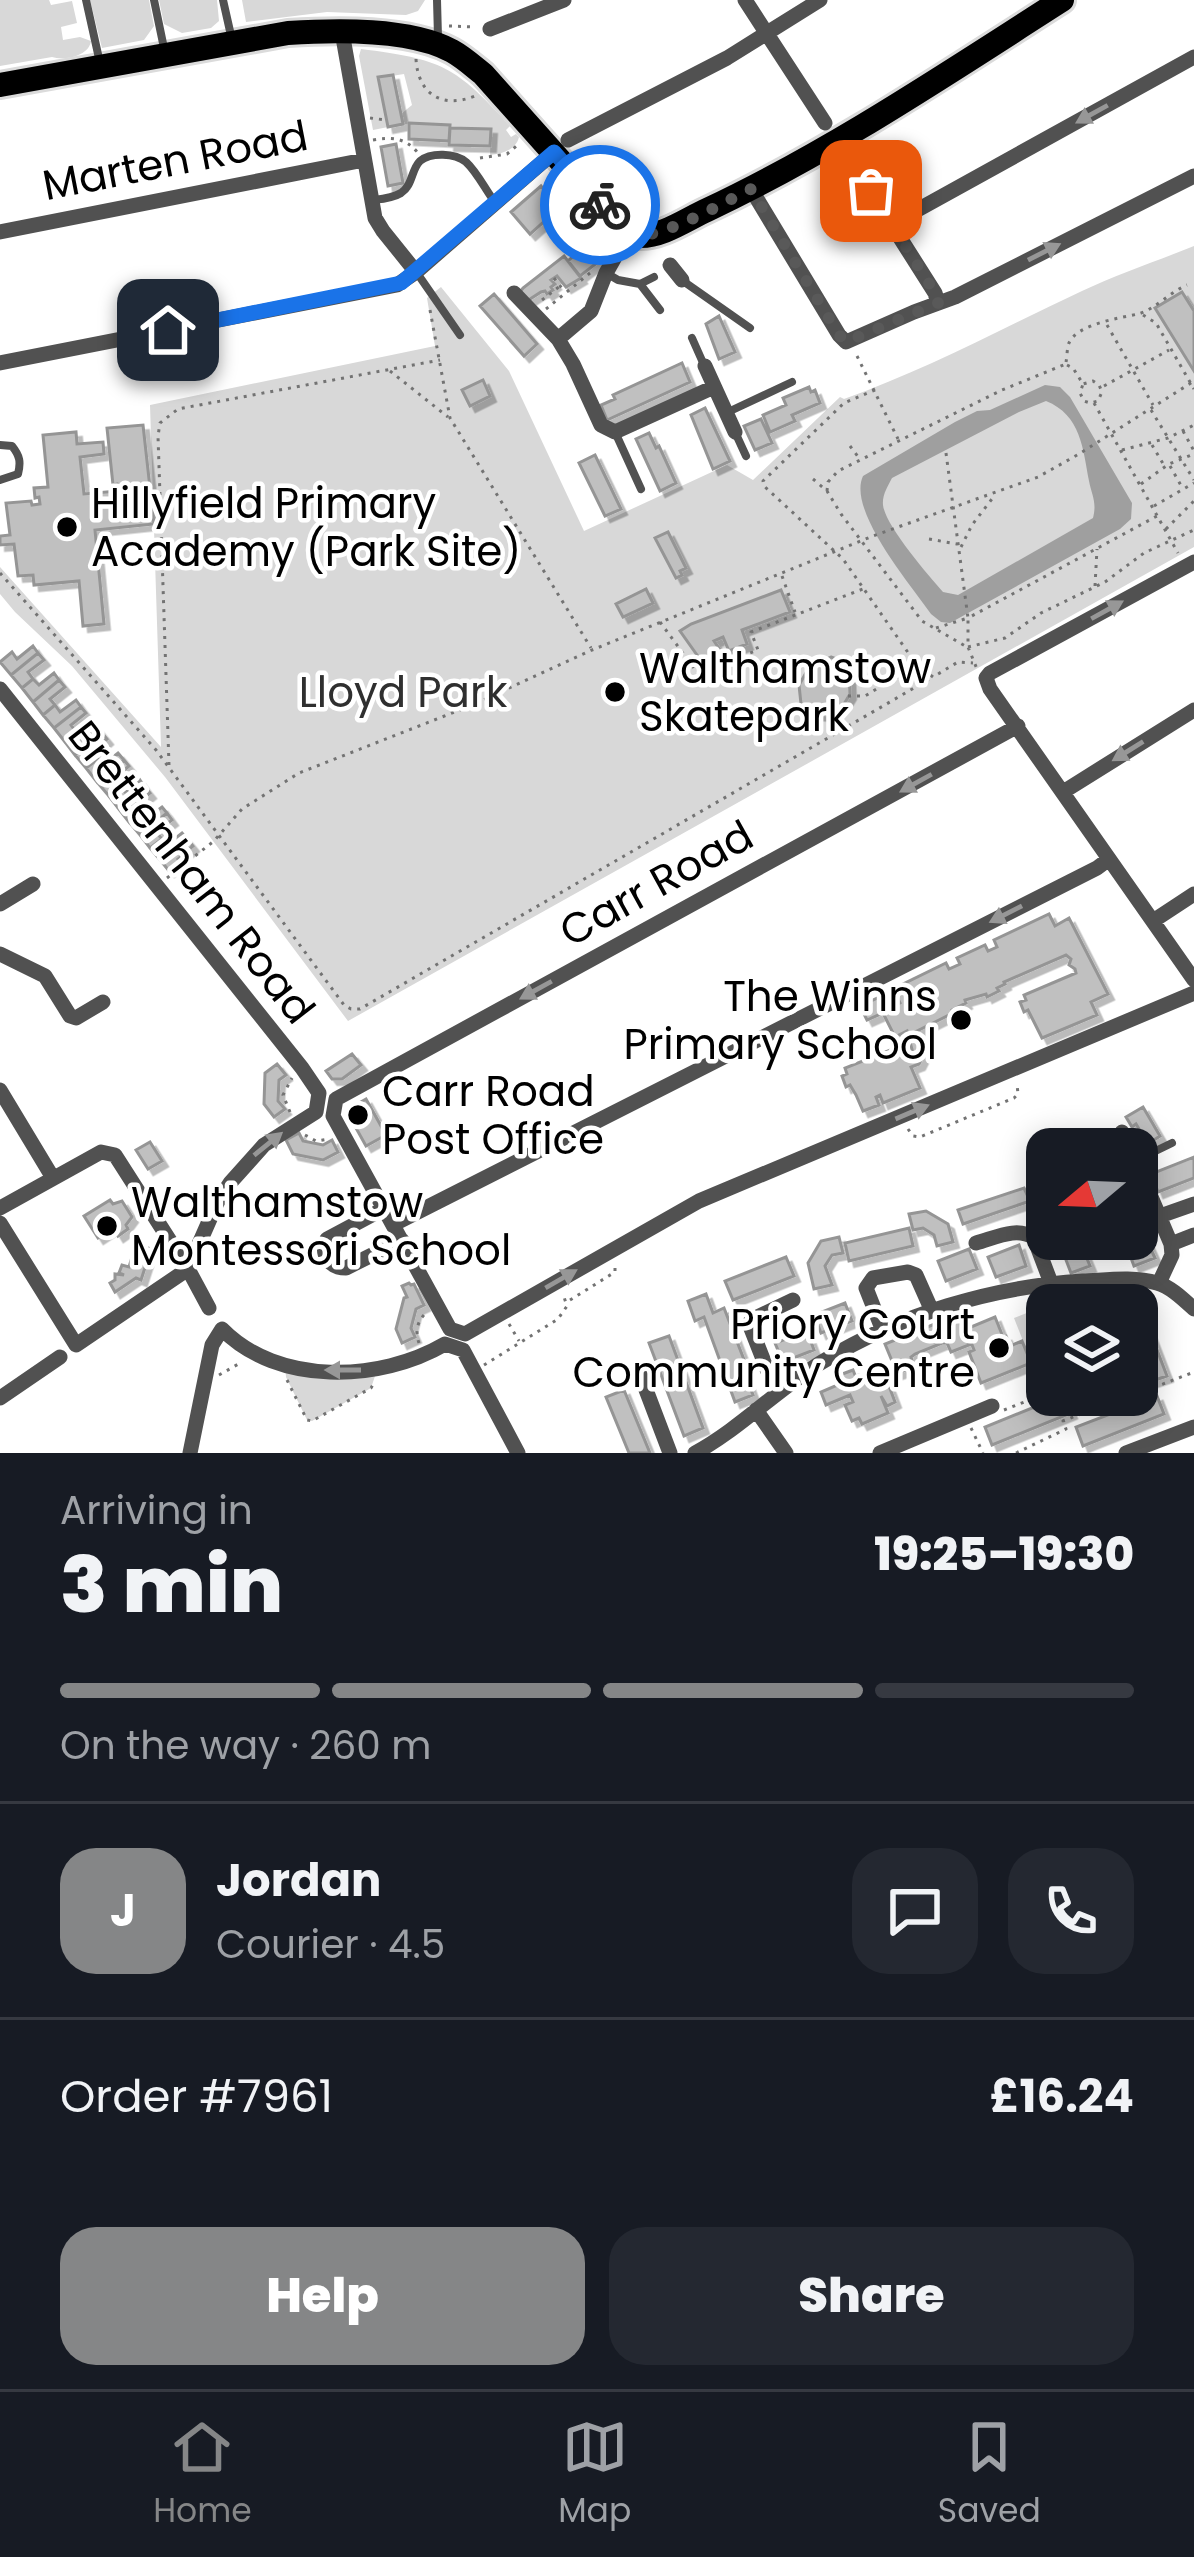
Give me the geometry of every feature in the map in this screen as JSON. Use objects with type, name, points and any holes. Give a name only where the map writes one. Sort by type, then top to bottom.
[{"type":"main road","points":[[0,85],[288,33],[437,36],[561,146],[628,234],[664,249],[751,189],[854,133],[1062,0]]},
{"type":"street","points":[[490,29],[564,0]]},
{"type":"street","points":[[745,0],[825,123]]},
{"type":"street","points":[[0,363],[401,283],[561,146],[727,58],[820,0]]},
{"type":"street","points":[[342,32],[377,223],[416,272]]},
{"type":"street","points":[[892,224],[1194,57]]},
{"type":"street","points":[[850,159],[938,303]]},
{"type":"street","name":"Marten Road","points":[[0,232],[364,160]]},
{"type":"street","points":[[751,189],[846,342],[956,297],[1194,176]]},
{"type":"street","points":[[558,339],[591,310],[601,270],[628,234]]},
{"type":"street","points":[[664,249],[682,280]]},
{"type":"street","points":[[514,293],[558,339],[601,424],[615,432],[714,387]]},
{"type":"street","points":[[705,366],[735,432]]},
{"type":"street","points":[[1190,564],[986,678],[1194,980]]},
{"type":"street","name":"Brettenham Road","points":[[0,689],[319,1094],[518,1453]]},
{"type":"street","points":[[1063,792],[1194,710]]},
{"type":"street","name":"Carr Road","points":[[188,1269],[217,1203],[264,1144],[336,1099],[1018,726]]},
{"type":"street","points":[[385,1208],[327,1240],[328,1262],[346,1268],[398,1232],[1109,859]]},
{"type":"street","points":[[0,904],[33,884]]},
{"type":"street","points":[[1154,921],[1194,894]]},
{"type":"street","points":[[0,954],[45,976],[70,1016],[76,1018],[103,1002]]},
{"type":"street","points":[[190,1453],[214,1340],[222,1329],[252,1353],[333,1372],[377,1370],[425,1356],[698,1201],[1194,993]]},
{"type":"street","points":[[0,1090],[53,1178]]},
{"type":"street","points":[[0,1208],[100,1152],[115,1155],[208,1308]]},
{"type":"street","points":[[1160,1216],[1194,1204]]},
{"type":"street","points":[[1158,1211],[1172,1255],[1159,1283]]},
{"type":"street","points":[[0,1223],[76,1346],[188,1269]]},
{"type":"street","points":[[976,1243],[1028,1233],[1051,1283]]},
{"type":"street","points":[[1171,1244],[1194,1235]]},
{"type":"street","points":[[883,1331],[866,1288],[874,1279],[916,1274],[932,1311]]},
{"type":"street","points":[[694,1453],[828,1358],[883,1331],[976,1297],[1051,1283],[1117,1279],[1159,1283],[1194,1309]]},
{"type":"street","points":[[776,1393],[751,1320],[793,1300]]},
{"type":"street","points":[[0,1398],[60,1357]]},
{"type":"street","points":[[640,1374],[670,1453]]},
{"type":"street","points":[[880,1453],[968,1421],[992,1406]]},
{"type":"street","points":[[756,1410],[786,1453]]},
{"type":"street","points":[[1126,1453],[1194,1427]]},
{"type":"lane","points":[[86,0],[100,67]]},
{"type":"lane","points":[[154,0],[166,54]]},
{"type":"lane","points":[[223,0],[232,42]]},
{"type":"lane","points":[[437,0],[437,36]]},
{"type":"lane","points":[[372,200],[398,196],[412,182],[422,159],[442,154],[467,164],[495,202]]},
{"type":"lane","points":[[601,270],[618,280],[640,284],[654,277]]},
{"type":"lane","points":[[416,272],[460,335]]},
{"type":"lane","points":[[682,280],[750,328]]},
{"type":"lane","points":[[640,284],[660,310]]},
{"type":"lane","points":[[692,338],[705,366]]},
{"type":"lane","points":[[727,413],[792,382]]},
{"type":"lane","points":[[615,432],[641,489]]},
{"type":"lane","points":[[735,432],[746,455]]},
{"type":"lane","points":[[0,446],[12,446],[21,464],[18,474],[0,480]]},
{"type":"lane","points":[[1158,1151],[1172,1143]]},
{"type":"path","points":[[481,91],[458,101],[436,97],[420,82],[437,36],[465,27],[490,29]]},
{"type":"path","points":[[361,142],[391,137],[412,146],[422,159]]},
{"type":"path","points":[[460,158],[507,154],[524,140]]},
{"type":"path","points":[[536,317],[601,270]]},
{"type":"path","points":[[554,278],[566,293]]},
{"type":"path","points":[[1142,314],[1187,285]]},
{"type":"path","points":[[542,300],[560,286]]},
{"type":"path","points":[[431,292],[450,418]]},
{"type":"path","points":[[170,875],[220,836],[242,809],[299,772],[470,706],[592,650],[862,540],[1038,477],[1193,384],[1156,323],[1142,314],[1105,322],[1071,338],[1066,364]]},
{"type":"path","points":[[1105,322],[1194,481],[1152,507]]},
{"type":"path","points":[[852,341],[898,440]]},
{"type":"path","points":[[1101,388],[1171,349]]},
{"type":"path","points":[[169,767],[160,423],[178,410],[440,360]]},
{"type":"path","points":[[1066,364],[1083,384],[1081,397],[1094,403],[1101,388],[1093,381],[1083,384]]},
{"type":"path","points":[[827,491],[832,476],[898,440],[1066,364]]},
{"type":"path","points":[[388,369],[450,418],[592,650]]},
{"type":"path","points":[[981,389],[985,398]]},
{"type":"path","points":[[875,390],[844,403],[763,481],[836,551],[920,668],[933,677]]},
{"type":"path","points":[[1094,403],[1172,542],[1190,564]]},
{"type":"path","points":[[1120,450],[1168,438],[1194,425]]},
{"type":"path","points":[[1140,485],[1194,452],[1183,431]]},
{"type":"path","points":[[1151,443],[1184,489]]},
{"type":"path","points":[[850,446],[861,460]]},
{"type":"path","points":[[0,573],[169,767],[344,1005],[360,1009],[958,662],[973,663],[946,453]]},
{"type":"path","points":[[813,478],[922,621],[968,647],[1005,638],[1052,607],[1095,588],[1144,554],[1194,530]]},
{"type":"path","points":[[959,551],[996,494]]},
{"type":"path","points":[[1166,530],[1194,501]]},
{"type":"path","points":[[934,628],[968,617],[1157,516]]},
{"type":"path","points":[[929,539],[958,544]]},
{"type":"path","points":[[1095,588],[1097,549]]},
{"type":"path","points":[[781,574],[796,615]]},
{"type":"path","points":[[660,622],[702,680],[730,660],[758,650],[751,632],[865,589]]},
{"type":"path","points":[[848,697],[865,696],[920,668]]},
{"type":"path","points":[[302,1069],[285,1087],[286,1108],[308,1138],[316,1141],[343,1131]]},
{"type":"path","points":[[902,1117],[917,1138],[967,1118],[1017,1096],[1013,1071]]},
{"type":"path","points":[[566,1302],[615,1272],[612,1250]]},
{"type":"path","points":[[474,1371],[558,1319],[567,1306],[556,1282]]},
{"type":"path","points":[[425,1356],[418,1323],[437,1306]]},
{"type":"path","points":[[503,1312],[520,1343]]},
{"type":"path","points":[[205,1379],[252,1353]]},
{"type":"path","points":[[285,1364],[286,1377],[308,1420],[371,1388],[377,1370]]},
{"type":"path","points":[[1158,1386],[1194,1372]]},
{"type":"path","points":[[983,1453],[968,1421],[1026,1400]]},
{"type":"path","points":[[1016,1453],[1066,1429],[1063,1421],[1076,1416]]},
{"type":"green space","points":[[0,0],[49,0],[51,5],[72,1],[77,23],[61,27],[63,40],[80,37],[91,41],[89,46],[70,58],[0,66]]},
{"type":"green space","points":[[90,0],[149,0],[154,26],[144,40],[102,48]]},
{"type":"green space","points":[[159,0],[217,0],[219,21],[211,28],[182,33],[164,24]]},
{"type":"green space","points":[[242,0],[425,0],[418,11],[406,15],[327,12],[246,22]]},
{"type":"green space","points":[[361,49],[429,62],[460,78],[510,126],[506,130],[511,137],[519,137],[515,145],[490,155],[491,129],[403,124],[401,114],[412,105],[404,74],[379,78],[388,127],[373,130]]},
{"type":"green space","name":"Lloyd Park","points":[[1194,246],[1194,547],[348,1021],[165,777],[72,666],[0,594],[0,567],[161,747],[150,405],[435,346],[427,298],[441,287],[509,371],[584,531],[727,465],[753,480],[840,397],[905,375],[1096,285]]},
{"type":"green space","points":[[1026,1313],[1026,1349],[1014,1318]]},
{"type":"green space","points":[[285,1364],[377,1370],[371,1388],[312,1421],[307,1420],[286,1377]]},
{"type":"shaded area","points":[[1045,385],[1060,387],[1132,503],[1131,519],[950,623],[941,622],[909,585],[872,527],[860,490],[863,476],[955,422]],"holes":[[[1046,401],[1073,424],[1082,445],[1093,518],[958,595],[943,592],[886,514],[883,498],[892,478],[1019,412]]]},
{"type":"building","points":[[393,75],[403,124],[388,127],[378,77]]},
{"type":"building","points":[[409,123],[450,125],[449,141],[409,139]]},
{"type":"building","points":[[450,128],[491,129],[490,146],[449,145]]},
{"type":"building","points":[[396,144],[403,183],[388,186],[381,147]]},
{"type":"building","points":[[541,186],[559,208],[530,234],[511,212]]},
{"type":"building","points":[[589,242],[602,259],[580,276],[568,261]]},
{"type":"building","points":[[564,256],[581,278],[566,287],[557,276],[551,280],[553,290],[527,301],[520,292],[523,288]]},
{"type":"building","points":[[1182,292],[1194,311],[1194,371],[1155,308]]},
{"type":"building","points":[[494,294],[537,344],[524,356],[480,306]]},
{"type":"building","points":[[719,316],[735,352],[719,359],[706,324]]},
{"type":"building","points":[[682,363],[690,382],[607,420],[601,405],[615,399],[613,395]]},
{"type":"building","points":[[483,380],[490,396],[470,406],[462,390]]},
{"type":"building","points":[[809,387],[820,403],[792,415],[795,421],[770,432],[763,415],[786,405],[783,398]]},
{"type":"building","points":[[705,408],[730,461],[713,469],[691,415]]},
{"type":"building","points":[[761,419],[772,443],[755,450],[744,426]]},
{"type":"building","name":"Hillyfield Primary Academy (Park Site)","points":[[143,425],[154,524],[95,530],[104,624],[83,626],[79,581],[34,585],[33,575],[18,576],[14,544],[0,545],[0,536],[10,535],[6,503],[40,504],[34,488],[48,487],[43,435],[76,432],[77,444],[103,442],[104,454],[80,457],[84,494],[118,491],[117,484],[113,485],[107,428]]},
{"type":"building","points":[[649,433],[676,483],[660,491],[636,439]]},
{"type":"building","points":[[595,455],[621,509],[605,516],[579,463]]},
{"type":"building","points":[[668,532],[686,568],[676,578],[655,538]]},
{"type":"building","points":[[646,589],[653,603],[623,617],[616,604]]},
{"type":"building","points":[[781,590],[790,612],[742,630],[747,644],[729,651],[723,637],[714,641],[724,656],[707,669],[680,631],[691,624]]},
{"type":"building","points":[[33,646],[38,653],[11,675],[0,662],[12,652],[17,659]]},
{"type":"building","points":[[38,653],[44,660],[28,672],[33,679],[22,688],[11,675]]},
{"type":"building","points":[[831,657],[849,670],[850,694],[833,712],[813,714],[801,704],[799,685],[815,664]]},
{"type":"building","points":[[54,673],[59,680],[33,702],[22,688],[33,679],[39,685]]},
{"type":"building","points":[[59,680],[65,687],[50,699],[55,705],[43,715],[33,702]]},
{"type":"building","points":[[76,700],[81,707],[54,728],[43,715],[55,705],[60,712]]},
{"type":"building","points":[[81,707],[86,713],[71,725],[76,732],[65,742],[54,728]]},
{"type":"building","points":[[97,727],[102,733],[75,755],[65,742],[76,732],[82,739]]},
{"type":"building","points":[[102,733],[107,739],[92,752],[98,759],[86,768],[75,755]]},
{"type":"building","points":[[118,753],[124,760],[97,782],[86,768],[98,759],[103,765]]},
{"type":"building","points":[[124,760],[129,766],[114,779],[119,786],[108,795],[97,782]]},
{"type":"building","points":[[140,780],[145,787],[118,808],[108,795],[119,786],[125,792]]},
{"type":"building","points":[[145,787],[150,793],[135,805],[141,812],[129,822],[118,808]]},
{"type":"building","points":[[162,807],[167,813],[140,835],[129,822],[141,812],[146,819]]},
{"type":"building","points":[[167,813],[172,820],[156,832],[162,839],[150,848],[140,835]]},
{"type":"building","points":[[182,833],[188,840],[161,861],[150,848],[162,839],[167,845]]},
{"type":"building","points":[[188,840],[193,846],[169,871],[161,861]]},
{"type":"building","points":[[1049,914],[1055,926],[1069,918],[1108,994],[1091,1002],[1097,1015],[1042,1038],[1028,1010],[1024,1012],[1020,1002],[1026,1000],[1024,995],[1076,973],[1066,955],[1004,982],[987,997],[965,1000],[953,1013],[915,1032],[922,1058],[911,1067],[920,1088],[883,1103],[880,1095],[876,1097],[879,1105],[863,1111],[850,1085],[846,1087],[845,1068],[903,1045],[914,1057],[907,1031],[895,1037],[883,1013],[867,1020],[860,1006],[882,996],[889,1009],[900,1003],[893,989],[946,963],[949,969],[960,964],[957,958],[985,945],[988,951],[997,947],[994,940]]},
{"type":"building","points":[[352,1054],[361,1065],[342,1079],[332,1079],[326,1071]]},
{"type":"building","points":[[277,1064],[286,1075],[279,1080],[278,1101],[285,1109],[274,1117],[264,1104],[265,1073]]},
{"type":"building","points":[[366,1099],[386,1135],[366,1146],[351,1119],[354,1106]]},
{"type":"building","points":[[1143,1107],[1155,1128],[1132,1127],[1126,1117]]},
{"type":"building","points":[[299,1133],[303,1141],[323,1145],[332,1140],[338,1152],[323,1160],[293,1154],[286,1140]]},
{"type":"building","points":[[150,1142],[162,1161],[148,1169],[136,1150]]},
{"type":"building","points":[[1194,1157],[1194,1178],[1158,1192],[1158,1171]]},
{"type":"building","points":[[1024,1188],[1026,1192],[1026,1202],[963,1224],[958,1210]]},
{"type":"building","points":[[110,1200],[113,1204],[122,1201],[132,1217],[128,1229],[118,1236],[113,1228],[98,1238],[84,1216]]},
{"type":"building","points":[[926,1211],[948,1224],[953,1242],[937,1246],[934,1235],[923,1228],[913,1230],[909,1214]]},
{"type":"building","points":[[909,1228],[913,1246],[849,1261],[845,1243]]},
{"type":"building","points":[[839,1237],[843,1253],[832,1255],[825,1266],[832,1285],[814,1289],[808,1263],[821,1241]]},
{"type":"building","points":[[136,1244],[151,1249],[141,1280],[136,1278],[115,1292],[110,1283],[115,1274],[124,1275],[119,1273],[122,1265],[129,1267]]},
{"type":"building","points":[[1019,1245],[1026,1266],[996,1277],[988,1257]]},
{"type":"building","points":[[969,1249],[977,1269],[946,1281],[938,1261]]},
{"type":"building","points":[[786,1257],[794,1276],[733,1300],[725,1281]]},
{"type":"building","points":[[1066,1260],[1088,1260],[1090,1266],[1071,1273]]},
{"type":"building","points":[[409,1283],[424,1305],[416,1309],[411,1328],[415,1337],[402,1343],[396,1329],[407,1297],[402,1286]]},
{"type":"building","points":[[706,1294],[713,1313],[724,1308],[748,1370],[753,1395],[735,1402],[704,1317],[695,1321],[688,1301]]},
{"type":"building","points":[[845,1303],[852,1321],[821,1333],[814,1315]]},
{"type":"building","points":[[957,1315],[969,1345],[951,1352],[942,1343],[915,1354],[911,1357],[914,1367],[897,1373],[885,1344]]},
{"type":"building","name":"Priory Court Community Centre","points":[[995,1317],[1010,1346],[1022,1341],[1026,1365],[981,1383],[966,1329]]},
{"type":"building","points":[[807,1331],[814,1350],[783,1362],[775,1343]]},
{"type":"building","points":[[669,1336],[703,1428],[684,1436],[649,1343]]},
{"type":"building","points":[[1158,1353],[1167,1376],[1158,1379]]},
{"type":"building","points":[[853,1370],[857,1380],[872,1374],[875,1382],[886,1378],[895,1402],[887,1406],[881,1396],[888,1413],[862,1424],[859,1418],[852,1421],[845,1405],[853,1402],[850,1395],[826,1405],[821,1392],[840,1384],[837,1376]]},
{"type":"building","points":[[624,1390],[650,1453],[629,1453],[606,1397]]},
{"type":"building","points":[[1158,1399],[1164,1414],[1083,1446],[1076,1427],[1105,1416],[1158,1416]]},
{"type":"building","points":[[1026,1410],[1026,1416],[1064,1416],[992,1445],[985,1427]]},
{"type":"way so far","points":[[600,205],[628,234],[642,236],[751,189],[846,342],[938,303],[871,191]]},
{"type":"place","name":"Hillyfield Primary Academy (Park Site)","points":[[67,527]]},
{"type":"place","name":"Walthamstow Skatepark","points":[[615,692]]},
{"type":"place","name":"The Winns Primary School","points":[[961,1020]]},
{"type":"place","name":"Carr Road Post Office","points":[[358,1115]]},
{"type":"place","name":"Walthamstow Montessori School","points":[[107,1226]]},
{"type":"place","name":"Priory Court Community Centre","points":[[999,1348]]},
{"type":"route","points":[[168,330],[401,283],[554,152],[600,205]]}]
